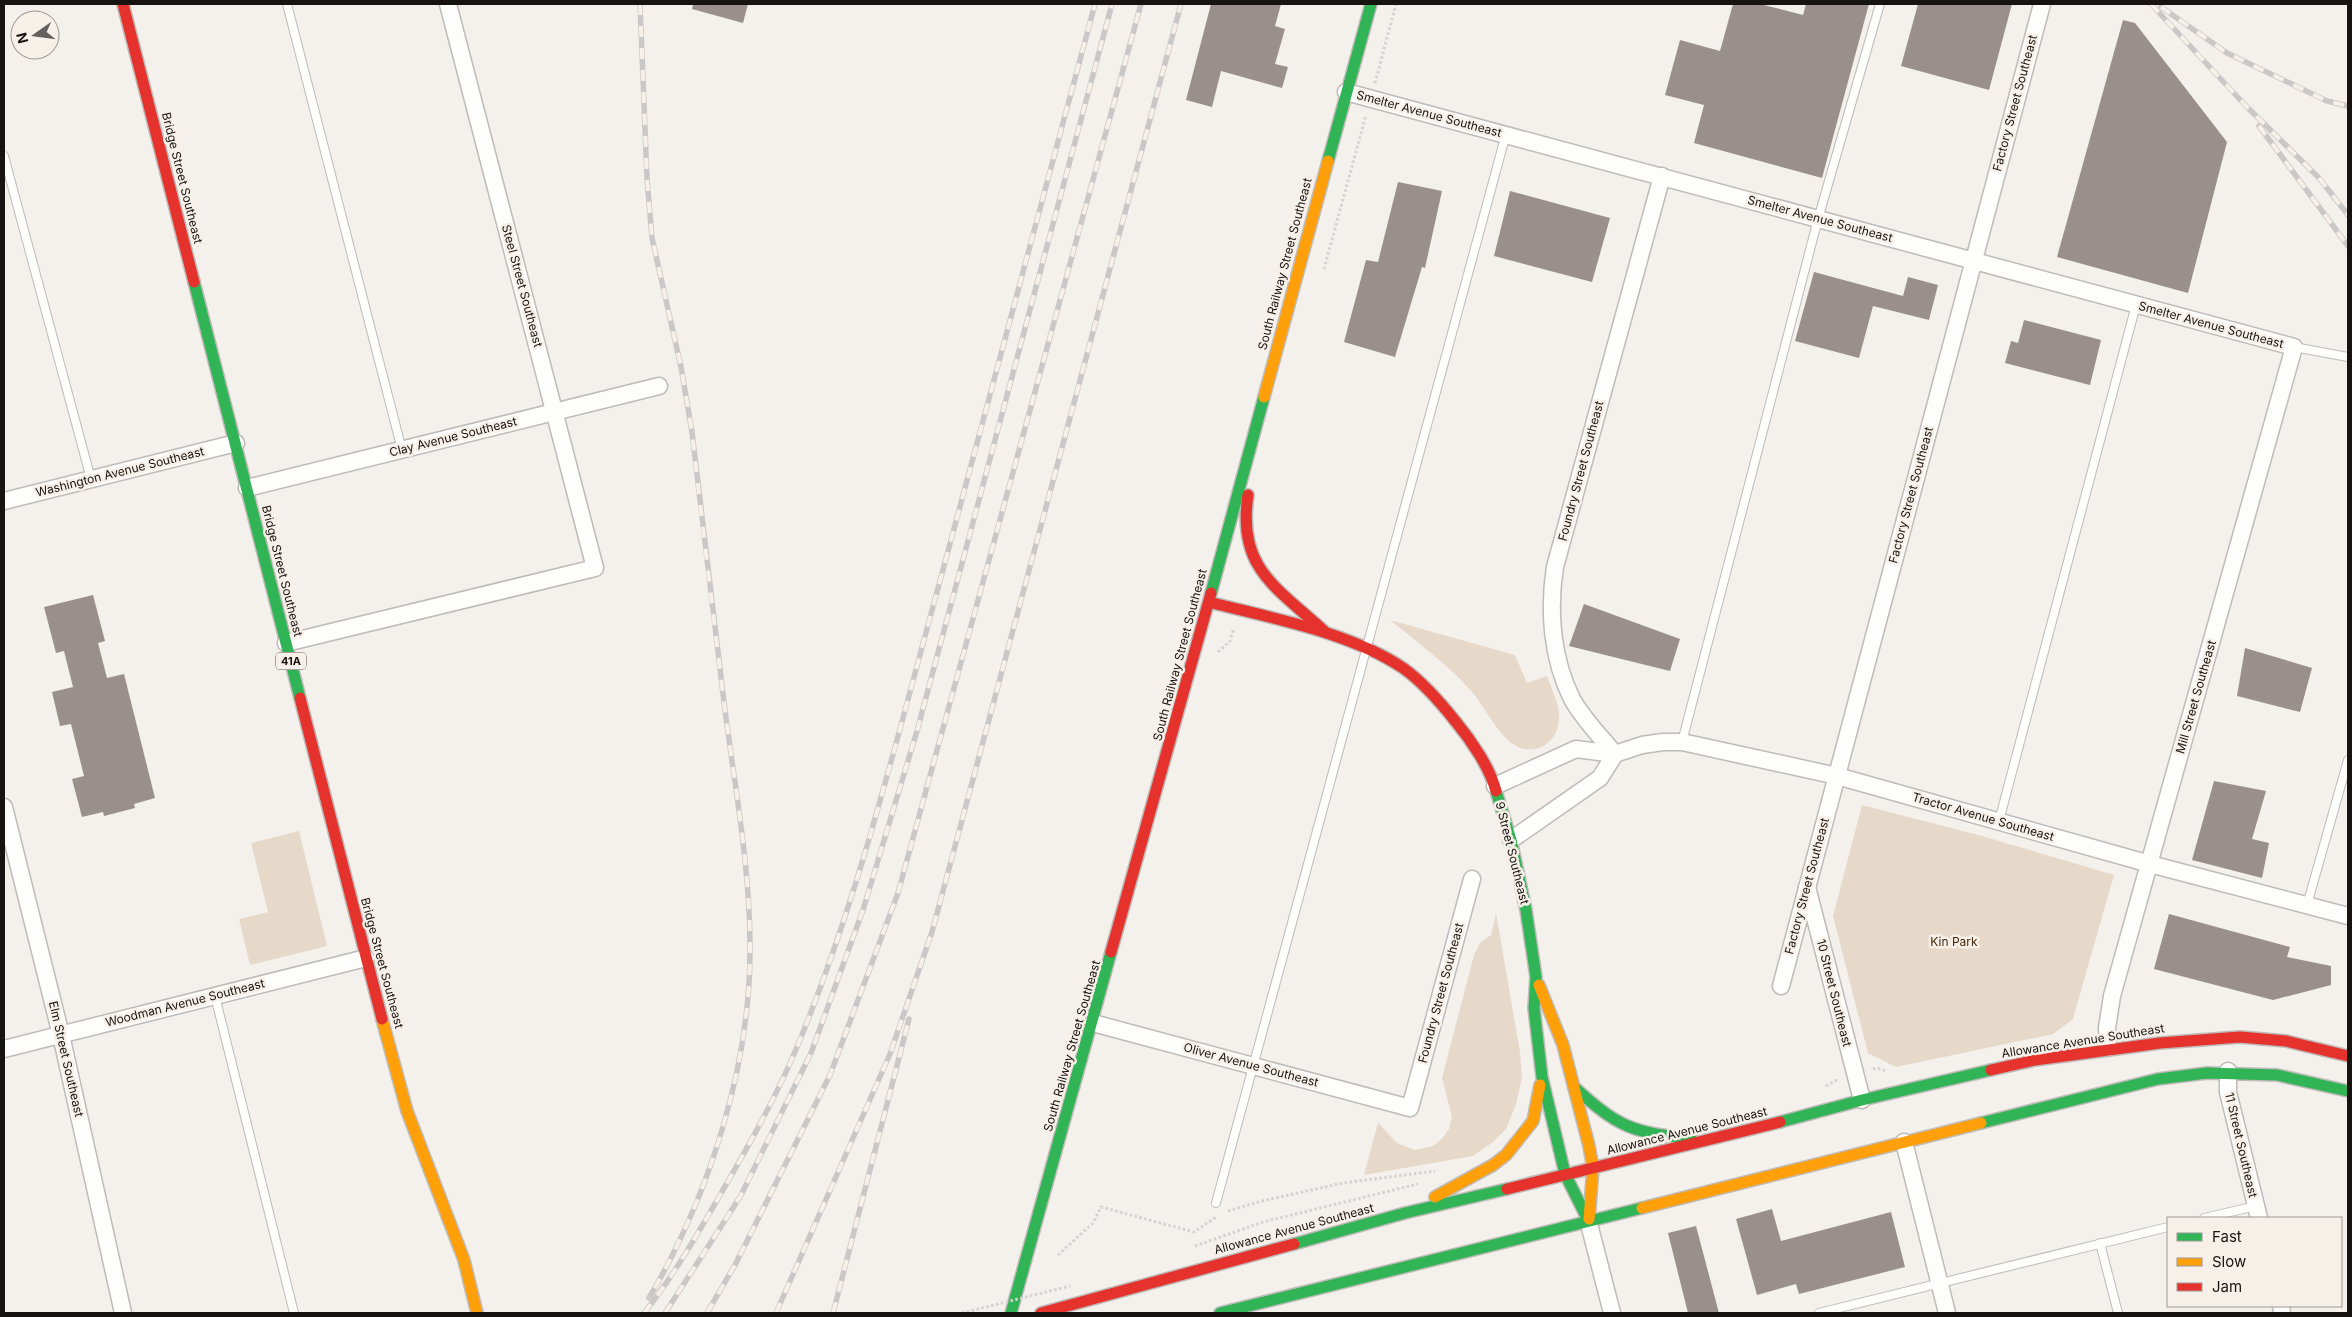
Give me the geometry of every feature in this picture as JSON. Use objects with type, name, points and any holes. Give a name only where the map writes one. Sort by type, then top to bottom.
[{"type":"main road","name":"Bridge Street Southeast","points":[[123,4],[366,958],[408,1112],[464,1260],[476,1313]]},
{"type":"main road","name":"South Railway Street Southeast","points":[[1011,1313],[1209,602],[1260,408],[1371,4]]},
{"type":"main road","points":[[1260,408],[1244,518],[1250,549],[1262,570],[1327,633]]},
{"type":"main road","name":"9 Street Southeast","points":[[1209,602],[1327,633],[1366,649],[1403,668],[1438,700],[1469,738],[1495,786],[1511,840],[1526,910],[1536,977],[1534,1008],[1542,1077],[1565,1174],[1588,1220]]},
{"type":"main road","name":"9 Street Southeast","points":[[1536,977],[1563,1046],[1593,1168],[1588,1220]]},
{"type":"main road","name":"Allowance Avenue Southeast","points":[[1041,1313],[1405,1213],[1712,1140],[1862,1100],[2035,1060],[2108,1048],[2200,1038],[2240,1036],[2286,1041],[2348,1056]]},
{"type":"main road","points":[[1220,1313],[2158,1079],[2228,1070],[2291,1076],[2348,1091]]},
{"type":"main road","points":[[1405,1213],[1493,1166],[1506,1155],[1533,1121],[1542,1077]]},
{"type":"main road","points":[[1574,1086],[1607,1117],[1632,1131],[1653,1135],[1712,1140]]},
{"type":"street","name":"Steel Street Southeast","points":[[286,643],[595,568],[448,4]]},
{"type":"street","name":"Factory Street Southeast","points":[[1781,986],[2042,4]]},
{"type":"street","name":"Smelter Avenue Southeast","points":[[1346,92],[2294,347]]},
{"type":"street","name":"Foundry Street Southeast","points":[[1615,754],[1572,699],[1556,650],[1550,617],[1551,588],[1555,567],[1662,176]]},
{"type":"street","name":"Mill Street Southeast","points":[[2108,1048],[2108,1020],[2112,996],[2294,347]]},
{"type":"street","name":"Clay Avenue Southeast","points":[[247,488],[659,386]]},
{"type":"street","name":"Washington Avenue Southeast","points":[[4,501],[236,443]]},
{"type":"street","name":"Tractor Avenue Southeast","points":[[1495,786],[1576,749],[1615,754],[1642,745],[1682,742],[1837,776],[2150,864],[2348,916]]},
{"type":"street","points":[[1511,840],[1600,778],[1615,754]]},
{"type":"street","name":"Elm Street Southeast","points":[[4,807],[61,1035],[124,1313]]},
{"type":"street","name":"Foundry Street Southeast","points":[[1410,1108],[1472,878]]},
{"type":"street","name":"10 Street Southeast","points":[[1807,885],[1862,1100]]},
{"type":"street","name":"Woodman Avenue Southeast","points":[[4,1049],[366,958]]},
{"type":"street","name":"Oliver Avenue Southeast","points":[[1093,1023],[1410,1108]]},
{"type":"street","name":"11 Street Southeast","points":[[2228,1070],[2228,1092],[2257,1212]]},
{"type":"street","points":[[1904,1142],[1947,1313]]},
{"type":"street","name":"9 Street Southeast","points":[[1588,1220],[1612,1313]]},
{"type":"lane","points":[[287,4],[402,450]]},
{"type":"lane","points":[[1682,742],[1818,219],[1880,4]]},
{"type":"lane","points":[[1216,1203],[1506,134]]},
{"type":"lane","points":[[4,156],[91,479]]},
{"type":"lane","points":[[1998,821],[2136,305]]},
{"type":"lane","points":[[2294,347],[2348,357]]},
{"type":"lane","points":[[2307,905],[2348,760]]},
{"type":"lane","points":[[215,996],[294,1313]]},
{"type":"lane","points":[[2213,1217],[2257,1212]]},
{"type":"lane","points":[[1819,1313],[2167,1227]]},
{"type":"lane","points":[[2100,1243],[2118,1313]]},
{"type":"path","points":[[1375,81],[1396,4]]},
{"type":"path","points":[[1323,271],[1364,121]]},
{"type":"path","points":[[1058,1255],[1093,1223],[1101,1207],[1194,1232],[1221,1214],[1253,1203],[1343,1183],[1436,1171]]},
{"type":"path","points":[[1263,1222],[1422,1183]]},
{"type":"path","points":[[962,1313],[1070,1286]]},
{"type":"green space","points":[[1390,620],[1515,655],[1527,683],[1547,676],[1559,711],[1558,725],[1551,740],[1538,748],[1530,749],[1522,748],[1507,740],[1464,683]]},
{"type":"green space","name":"Kin Park","points":[[1862,805],[1982,836],[2114,875],[2073,1019],[2053,1034],[1896,1067],[1868,1053],[1833,916]]},
{"type":"green space","points":[[299,831],[327,946],[250,965],[239,919],[268,912],[251,843]]},
{"type":"green space","points":[[1496,913],[1520,1052],[1522,1077],[1516,1104],[1506,1129],[1493,1142],[1473,1156],[1364,1175],[1378,1123],[1397,1143],[1415,1150],[1433,1146],[1442,1139],[1449,1129],[1452,1117],[1442,1078],[1474,955],[1480,943],[1491,935]]},
{"type":"building","points":[[693,4],[748,4],[743,23],[692,9]]},
{"type":"building","points":[[1211,4],[1281,4],[1275,26],[1285,29],[1275,64],[1288,67],[1282,88],[1221,71],[1212,107],[1186,100]]},
{"type":"building","points":[[1733,4],[1760,4],[1803,15],[1806,4],[1869,4],[1822,178],[1694,143],[1704,105],[1665,95],[1680,40],[1720,51]]},
{"type":"building","points":[[1918,4],[2012,4],[1989,90],[1901,66]]},
{"type":"building","points":[[2123,20],[2135,23],[2227,142],[2188,293],[2057,257]]},
{"type":"building","points":[[1398,182],[1442,191],[1425,268],[1422,267],[1395,357],[1344,342],[1366,260],[1378,262]]},
{"type":"building","points":[[1510,191],[1610,218],[1592,282],[1494,256]]},
{"type":"building","points":[[1814,272],[1903,296],[1908,277],[1938,285],[1929,320],[1873,306],[1859,358],[1795,341]]},
{"type":"building","points":[[2024,320],[2101,340],[2090,385],[2005,363],[2011,341],[2018,343]]},
{"type":"building","points":[[93,595],[105,641],[98,643],[107,678],[124,674],[155,798],[134,804],[135,808],[104,816],[103,812],[82,817],[72,779],[84,776],[71,724],[60,726],[52,692],[73,687],[64,651],[56,653],[44,607]]},
{"type":"building","points":[[1584,604],[1680,639],[1670,671],[1569,646]]},
{"type":"building","points":[[2245,648],[2312,668],[2300,712],[2237,696]]},
{"type":"building","points":[[2214,781],[2266,791],[2252,839],[2269,843],[2262,878],[2192,860]]},
{"type":"building","points":[[2169,914],[2290,947],[2287,957],[2331,966],[2331,985],[2273,1000],[2154,969]]},
{"type":"building","points":[[1772,1209],[1781,1241],[1891,1212],[1905,1267],[1799,1294],[1796,1284],[1757,1295],[1736,1219]]},
{"type":"building","points":[[1696,1226],[1719,1313],[1688,1313],[1668,1233]]},
{"type":"railway","points":[[640,4],[647,179],[652,238],[681,367],[692,432],[724,702],[741,824],[750,946],[743,1037],[722,1129],[708,1173],[690,1217],[671,1259],[649,1298]]},
{"type":"railway","points":[[644,1313],[691,1245],[769,1106],[797,1047],[839,935],[890,764],[1095,4]]},
{"type":"railway","points":[[665,1313],[740,1197],[811,1053],[863,910],[917,731],[1112,4]]},
{"type":"railway","points":[[707,1313],[735,1265],[830,1075],[898,893],[1141,4]]},
{"type":"railway","points":[[776,1313],[890,1054],[932,932],[1181,4]]},
{"type":"railway","points":[[2151,4],[2245,105],[2319,178],[2348,215]]},
{"type":"railway","points":[[2161,7],[2227,53],[2327,101],[2348,106]]},
{"type":"railway","points":[[2259,126],[2348,246]]},
{"type":"railway","points":[[833,1313],[909,1019]]},
{"type":"traffic: fast","points":[[1328,161],[1371,4]]},
{"type":"traffic: fast","points":[[194,282],[300,698]]},
{"type":"traffic: fast","points":[[1211,593],[1264,397]]},
{"type":"traffic: fast","points":[[1496,791],[1511,840],[1526,910],[1536,977],[1534,1008],[1542,1077],[1565,1174],[1588,1220]]},
{"type":"traffic: fast","points":[[1011,1313],[1111,952]]},
{"type":"traffic: fast","points":[[1780,1122],[1862,1100],[1991,1070]]},
{"type":"traffic: fast","points":[[1981,1123],[2158,1079],[2207,1073],[2277,1075],[2348,1091]]},
{"type":"traffic: fast","points":[[1574,1087],[1603,1111],[1627,1126],[1654,1134],[1691,1138]]},
{"type":"traffic: fast","points":[[1294,1244],[1405,1213],[1507,1189]]},
{"type":"traffic: fast","points":[[1220,1313],[1642,1208]]},
{"type":"traffic: slow","points":[[1264,397],[1328,161]]},
{"type":"traffic: slow","points":[[1539,985],[1563,1045],[1589,1146],[1593,1168],[1589,1219]]},
{"type":"traffic: slow","points":[[382,1019],[407,1111],[464,1260],[477,1313]]},
{"type":"traffic: slow","points":[[1435,1197],[1493,1165],[1506,1155],[1533,1121],[1540,1085]]},
{"type":"traffic: slow","points":[[1642,1208],[1981,1123]]},
{"type":"traffic: jam","points":[[123,4],[194,282]]},
{"type":"traffic: jam","points":[[1248,495],[1246,520],[1248,541],[1255,559],[1264,574],[1276,588],[1324,631]]},
{"type":"traffic: jam","points":[[1111,952],[1211,593]]},
{"type":"traffic: jam","points":[[1209,602],[1283,620],[1334,636],[1382,655],[1403,668],[1431,693],[1462,729],[1485,764],[1496,791]]},
{"type":"traffic: jam","points":[[300,698],[382,1019]]},
{"type":"traffic: jam","points":[[1991,1070],[2035,1060],[2160,1043],[2240,1037],[2286,1041],[2348,1056]]},
{"type":"traffic: jam","points":[[1507,1189],[1780,1122]]},
{"type":"traffic: jam","points":[[1041,1313],[1294,1244]]}]
